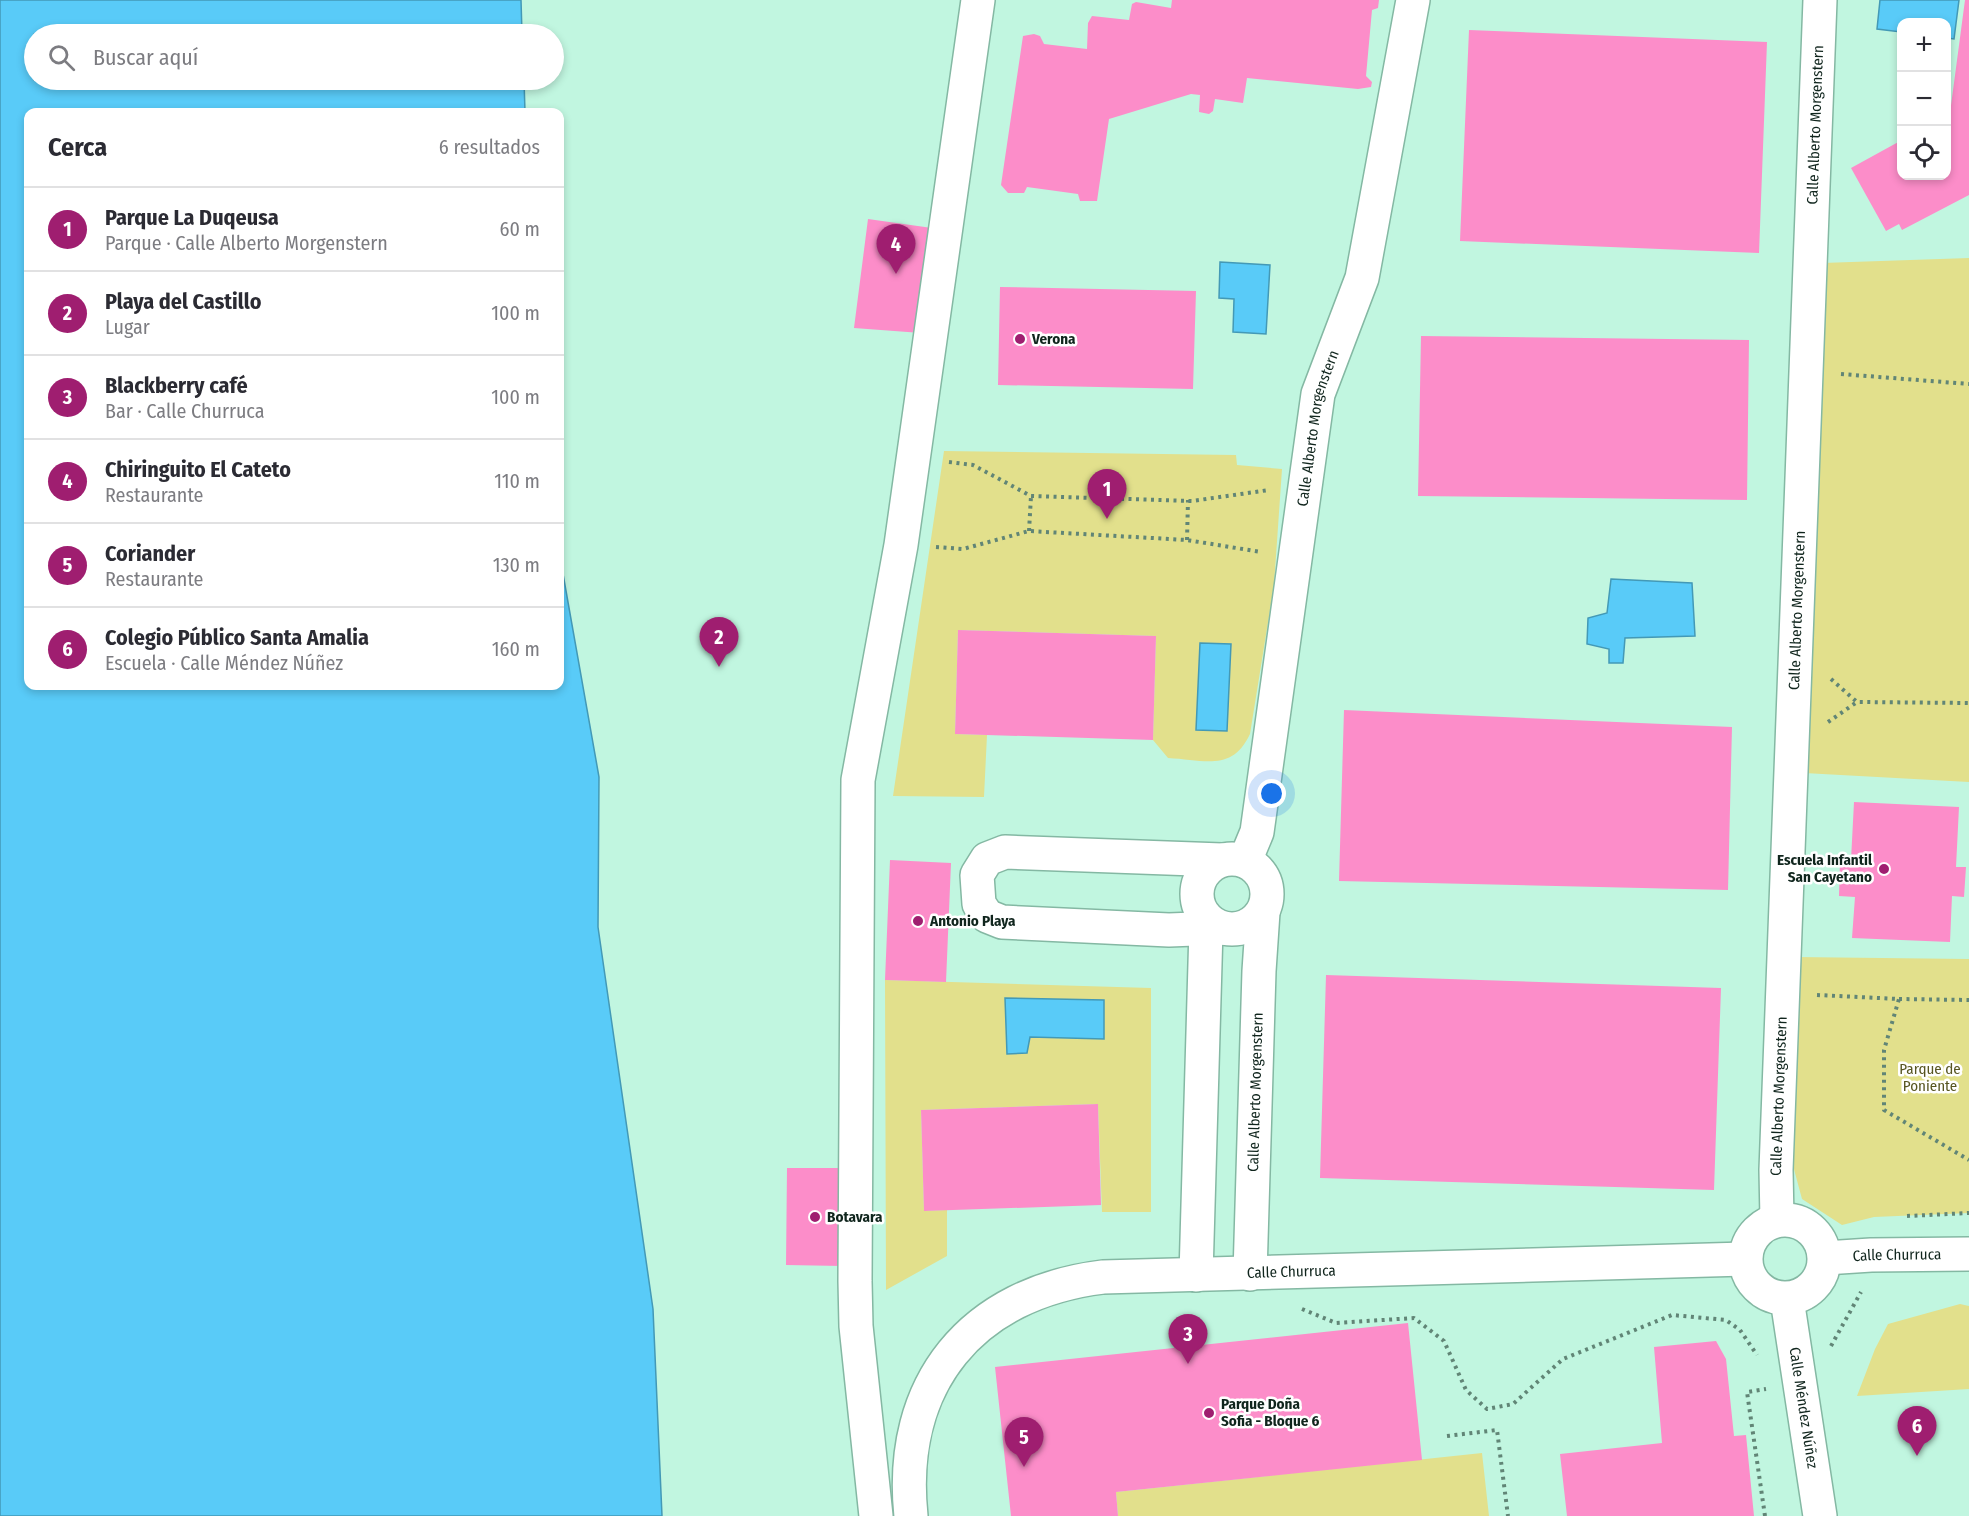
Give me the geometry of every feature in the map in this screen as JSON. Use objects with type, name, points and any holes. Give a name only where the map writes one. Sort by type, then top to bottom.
[{"type":"street","points":[[876,1516],[856,1326],[858,780],[901,545],[978,0]]},
{"type":"street","name":"Calle Alberto Morgenstern","points":[[1214,928],[1204,915],[1197,894],[1204,873],[1233,861],[1257,832],[1297,558],[1318,394],[1362,278],[1413,0]]},
{"type":"street","name":"Calle Alberto Morgenstern","points":[[1777,1220],[1776,1170],[1821,0]]},
{"type":"street","points":[[1233,861],[1005,852],[987,859],[977,875],[979,904],[987,916],[1002,922],[1214,928],[1245,927],[1263,912]]},
{"type":"street","name":"Calle Alberto Morgenstern","points":[[1233,861],[1255,867],[1263,877],[1268,900],[1263,912],[1259,971],[1250,1274]]},
{"type":"street","points":[[1196,1275],[1214,928]]},
{"type":"street","points":[[1777,1220],[1791,1220],[1804,1224],[1823,1245],[1825,1258],[1824,1270],[1810,1290],[1800,1297],[1787,1299],[1775,1298],[1754,1284],[1745,1259],[1754,1234],[1765,1225],[1777,1220]]},
{"type":"street","name":"Calle Churruca","points":[[1825,1258],[1969,1254]]},
{"type":"street","name":"Calle Churruca","points":[[911,1516],[909,1466],[913,1436],[930,1389],[947,1356],[975,1329],[1004,1308],[1040,1290],[1071,1281],[1104,1276],[1250,1274],[1745,1259]]},
{"type":"street","name":"Calle Méndez Núñez","points":[[1787,1299],[1801,1375],[1820,1516]]},
{"type":"path","points":[[1807,371],[1969,384]]},
{"type":"path","points":[[913,458],[973,465],[1031,496],[1188,500],[1305,485]]},
{"type":"path","points":[[1029,531],[1031,496]]},
{"type":"path","points":[[1187,540],[1188,500]]},
{"type":"path","points":[[901,545],[963,549],[1029,531],[1187,540],[1297,558]]},
{"type":"path","points":[[1796,648],[1857,702],[1969,703]]},
{"type":"path","points":[[1783,993],[1969,1000]]},
{"type":"path","points":[[1899,999],[1884,1050],[1884,1110],[1969,1160]]},
{"type":"path","points":[[1898,1216],[1969,1213]]},
{"type":"path","points":[[1765,1516],[1747,1392],[1801,1375],[1820,1363],[1860,1294],[1871,1255]]},
{"type":"path","points":[[1293,1305],[1336,1323],[1414,1318],[1444,1341],[1466,1390],[1487,1408],[1514,1404],[1563,1359],[1672,1316],[1726,1320],[1740,1330],[1768,1370],[1801,1375]]},
{"type":"path","points":[[1447,1436],[1497,1430],[1508,1516]]},
{"type":"green space","points":[[1969,258],[1969,782],[1804,773],[1822,263]]},
{"type":"green space","points":[[944,451],[1236,455],[1237,465],[1282,469],[1274,585],[1250,734],[1235,754],[1216,761],[1168,758],[1153,740],[1156,636],[958,630],[955,734],[987,735],[984,797],[893,796]]},
{"type":"green space","name":"Parque de Poniente","points":[[1795,957],[1969,959],[1969,1213],[1874,1217],[1842,1225],[1802,1199],[1788,1147]]},
{"type":"green space","points":[[885,980],[1151,988],[1151,1212],[1102,1212],[1098,1104],[921,1110],[924,1211],[947,1210],[947,1256],[886,1290]]},
{"type":"green space","points":[[1960,1304],[1969,1306],[1969,1389],[1857,1396],[1875,1349],[1888,1324]]},
{"type":"green space","points":[[1482,1453],[1489,1516],[1118,1516],[1116,1492]]},
{"type":"water","points":[[0,0],[521,0],[522,24],[24,24],[24,90],[524,90],[525,108],[24,108],[24,690],[564,690],[564,580],[599,777],[598,927],[653,1309],[662,1516],[0,1516]]},
{"type":"water","points":[[1880,0],[1959,0],[1954,39],[1951,39],[1951,18],[1897,18],[1897,32],[1877,29]]},
{"type":"water","points":[[1220,262],[1270,265],[1266,334],[1233,332],[1234,299],[1219,298]]},
{"type":"water","points":[[1611,579],[1692,583],[1695,636],[1625,638],[1623,663],[1609,663],[1609,649],[1587,644],[1588,618],[1607,613]]},
{"type":"water","points":[[1200,643],[1231,644],[1227,731],[1196,730]]},
{"type":"water","points":[[1005,998],[1104,1000],[1104,1039],[1030,1037],[1027,1053],[1007,1054]]},
{"type":"building","points":[[1172,0],[1379,0],[1378,8],[1372,10],[1366,76],[1372,82],[1371,87],[1358,89],[1247,78],[1243,103],[1215,99],[1213,111],[1209,114],[1199,112],[1200,95],[1191,94],[1109,119],[1097,201],[1080,201],[1078,194],[1027,187],[1024,193],[1008,193],[1001,185],[1023,36],[1034,34],[1040,36],[1044,44],[1087,49],[1088,23],[1092,16],[1129,20],[1132,4],[1136,2],[1171,8]]},
{"type":"building","points":[[1965,0],[1969,0],[1969,195],[1902,230],[1899,224],[1886,231],[1851,168],[1897,143],[1897,180],[1951,180],[1951,105]]},
{"type":"building","points":[[1469,30],[1767,42],[1759,253],[1460,241]]},
{"type":"building","points":[[868,219],[939,229],[921,333],[854,328]]},
{"type":"building","points":[[1000,287],[1196,291],[1193,389],[998,385]]},
{"type":"building","points":[[1421,336],[1749,340],[1747,500],[1418,496]]},
{"type":"building","points":[[958,630],[1156,636],[1153,740],[955,734]]},
{"type":"building","points":[[1344,710],[1732,727],[1728,890],[1339,881]]},
{"type":"building","points":[[1854,802],[1959,807],[1956,867],[1966,867],[1964,897],[1952,896],[1950,942],[1852,938],[1855,897],[1839,896],[1840,860],[1851,860]]},
{"type":"building","name":"Antonio Playa","points":[[890,860],[951,863],[946,982],[885,980]]},
{"type":"building","points":[[1326,975],[1721,988],[1714,1190],[1320,1178]]},
{"type":"building","points":[[1098,1104],[1101,1205],[924,1211],[921,1110]]},
{"type":"building","name":"Botavara","points":[[787,1168],[843,1168],[842,1266],[786,1265]]},
{"type":"building","name":"Parque Doña Sofia - Bloque 6","points":[[1408,1323],[1422,1460],[1116,1492],[1118,1516],[1011,1516],[995,1367]]},
{"type":"building","points":[[1716,1341],[1726,1359],[1734,1436],[1746,1435],[1754,1516],[1567,1516],[1560,1454],[1662,1443],[1654,1347]]},
{"type":"place","name":"Chiringuito El Cateto","points":[[896,274]]},
{"type":"place","name":"Verona","points":[[1020,339]]},
{"type":"place","name":"Parque La Duqeusa","points":[[1107,519]]},
{"type":"place","name":"Playa del Castillo","points":[[719,667]]},
{"type":"place","name":"Escuela Infantil San Cayetano","points":[[1884,869]]},
{"type":"place","name":"Antonio Playa","points":[[918,921]]},
{"type":"place","name":"Botavara","points":[[815,1217]]},
{"type":"place","name":"Blackberry café","points":[[1188,1364]]},
{"type":"place","name":"Parque Doña Sofia - Bloque 6","points":[[1209,1413]]},
{"type":"place","name":"Colegio Público Santa Amalia","points":[[1917,1456]]},
{"type":"place","name":"Coriander","points":[[1024,1467]]}]
